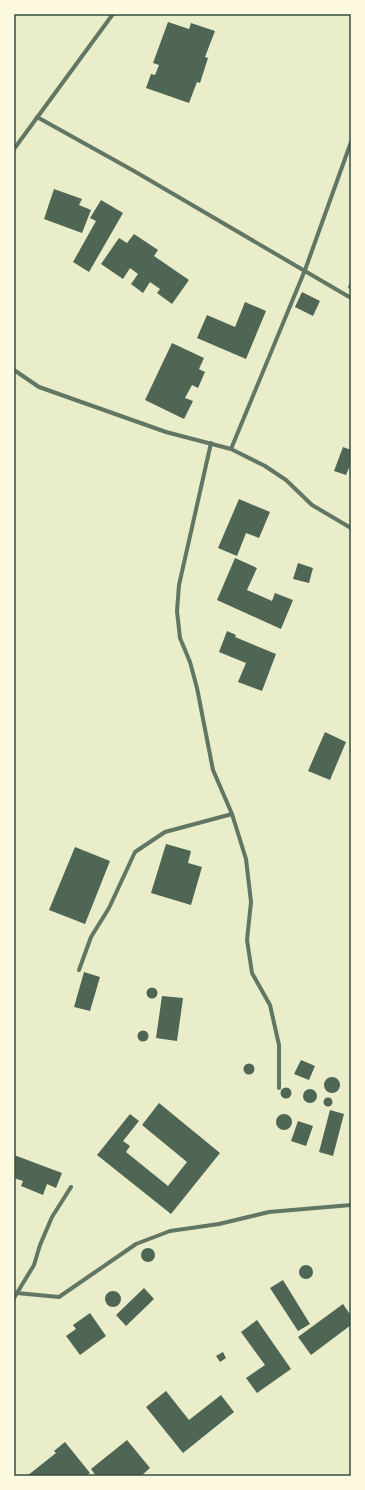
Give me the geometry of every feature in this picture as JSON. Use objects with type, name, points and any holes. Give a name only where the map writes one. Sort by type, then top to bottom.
[{"type":"street","points":[[14,149],[113,14]]},
{"type":"street","points":[[37,117],[134,171],[351,298]]},
{"type":"street","points":[[231,449],[305,270],[351,142]]},
{"type":"street","points":[[14,370],[39,387],[166,432],[231,449],[265,466],[286,480],[312,505],[351,528]]},
{"type":"street","points":[[211,443],[184,558],[179,585],[177,611],[180,638],[190,662],[213,770],[232,814],[246,859],[251,902],[247,940],[252,973],[270,1005],[279,1045],[279,1088]]},
{"type":"street","points":[[79,970],[91,937],[109,908],[135,852],[165,832],[232,814]]},
{"type":"street","points":[[14,1298],[34,1264],[52,1216],[71,1187]]},
{"type":"street","points":[[17,1294],[59,1297],[136,1244],[170,1231],[220,1224],[269,1212],[351,1205]]},
{"type":"building","points":[[168,22],[189,29],[191,23],[215,31],[205,57],[208,58],[200,83],[197,82],[189,103],[146,88],[151,74],[155,75],[159,65],[153,63]]},
{"type":"building","points":[[54,189],[82,199],[79,205],[91,210],[82,233],[44,219]]},
{"type":"building","points":[[101,200],[123,213],[89,272],[73,262],[96,221],[90,218]]},
{"type":"building","points":[[134,234],[158,250],[154,256],[189,280],[172,304],[157,293],[160,289],[150,282],[143,293],[131,284],[138,274],[130,268],[123,279],[101,264],[119,238],[127,243]]},
{"type":"building","points":[[351,278],[351,289],[348,288]]},
{"type":"building","points":[[302,292],[320,301],[313,316],[295,307]]},
{"type":"building","points":[[245,302],[266,311],[246,359],[197,338],[207,315],[235,327]]},
{"type":"building","points":[[172,343],[204,358],[199,369],[205,372],[198,388],[192,385],[185,398],[193,401],[184,419],[145,400]]},
{"type":"building","points":[[343,447],[351,450],[351,463],[346,475],[334,471]]},
{"type":"building","points":[[239,499],[270,512],[259,538],[246,533],[237,556],[218,548]]},
{"type":"building","points":[[235,558],[257,568],[247,590],[272,601],[275,593],[293,600],[281,629],[217,600]]},
{"type":"building","points":[[298,563],[313,568],[309,583],[293,579]]},
{"type":"building","points":[[227,631],[236,635],[235,637],[276,654],[262,691],[238,682],[246,663],[219,652]]},
{"type":"building","points":[[325,732],[346,742],[330,780],[308,771]]},
{"type":"building","points":[[166,844],[191,851],[188,863],[202,867],[191,905],[151,893]]},
{"type":"building","points":[[75,847],[110,861],[85,924],[49,910]]},
{"type":"building","points":[[84,972],[100,977],[90,1011],[74,1007]]},
{"type":"building","points":[[152,987],[156,989],[158,993],[156,997],[152,999],[148,997],[146,993],[148,989]]},
{"type":"building","points":[[162,996],[183,998],[177,1041],[156,1038]]},
{"type":"building","points":[[143,1030],[147,1032],[149,1036],[147,1040],[143,1042],[139,1040],[137,1036],[139,1032]]},
{"type":"building","points":[[301,1060],[315,1066],[309,1080],[294,1074]]},
{"type":"building","points":[[249,1063],[253,1065],[255,1069],[253,1073],[249,1075],[245,1073],[243,1069],[245,1065]]},
{"type":"building","points":[[332,1077],[339,1082],[340,1085],[335,1092],[332,1093],[325,1088],[324,1085],[329,1078]]},
{"type":"building","points":[[286,1087],[290,1089],[292,1093],[290,1097],[286,1099],[282,1097],[280,1093],[282,1089]]},
{"type":"building","points":[[310,1089],[315,1091],[317,1096],[315,1101],[310,1103],[305,1101],[303,1096],[305,1091]]},
{"type":"building","points":[[328,1097],[333,1102],[328,1107],[323,1102]]},
{"type":"building","points":[[159,1103],[220,1153],[171,1214],[97,1155],[130,1114],[139,1121],[123,1141],[130,1146],[126,1152],[168,1186],[187,1162],[142,1125]]},
{"type":"building","points":[[330,1110],[344,1114],[333,1156],[319,1152]]},
{"type":"building","points":[[284,1114],[291,1119],[292,1122],[287,1129],[284,1130],[277,1125],[276,1122],[281,1115]]},
{"type":"building","points":[[298,1121],[313,1126],[306,1146],[291,1141]]},
{"type":"building","points":[[14,1155],[62,1173],[56,1188],[47,1184],[43,1195],[21,1186],[23,1181],[14,1178]]},
{"type":"building","points":[[145,1248],[151,1248],[155,1252],[155,1258],[151,1262],[145,1262],[141,1258],[141,1252]]},
{"type":"building","points":[[306,1265],[311,1267],[313,1272],[311,1277],[306,1279],[301,1277],[299,1272],[301,1267]]},
{"type":"building","points":[[283,1280],[310,1324],[298,1331],[270,1288]]},
{"type":"building","points":[[144,1288],[154,1299],[126,1326],[116,1315]]},
{"type":"building","points":[[113,1291],[119,1293],[121,1299],[119,1305],[113,1307],[107,1305],[105,1299],[107,1293]]},
{"type":"building","points":[[343,1304],[351,1316],[351,1325],[311,1355],[298,1337]]},
{"type":"building","points":[[90,1313],[106,1336],[80,1355],[66,1336],[76,1329],[73,1325]]},
{"type":"building","points":[[257,1320],[291,1369],[257,1393],[246,1378],[265,1365],[241,1332]]},
{"type":"building","points":[[223,1352],[226,1358],[220,1362],[216,1356]]},
{"type":"building","points":[[166,1391],[189,1420],[221,1395],[234,1412],[183,1453],[146,1407]]},
{"type":"building","points":[[127,1440],[150,1468],[141,1476],[96,1476],[91,1469]]},
{"type":"building","points":[[65,1442],[90,1473],[86,1476],[27,1476],[56,1453],[54,1451]]}]
